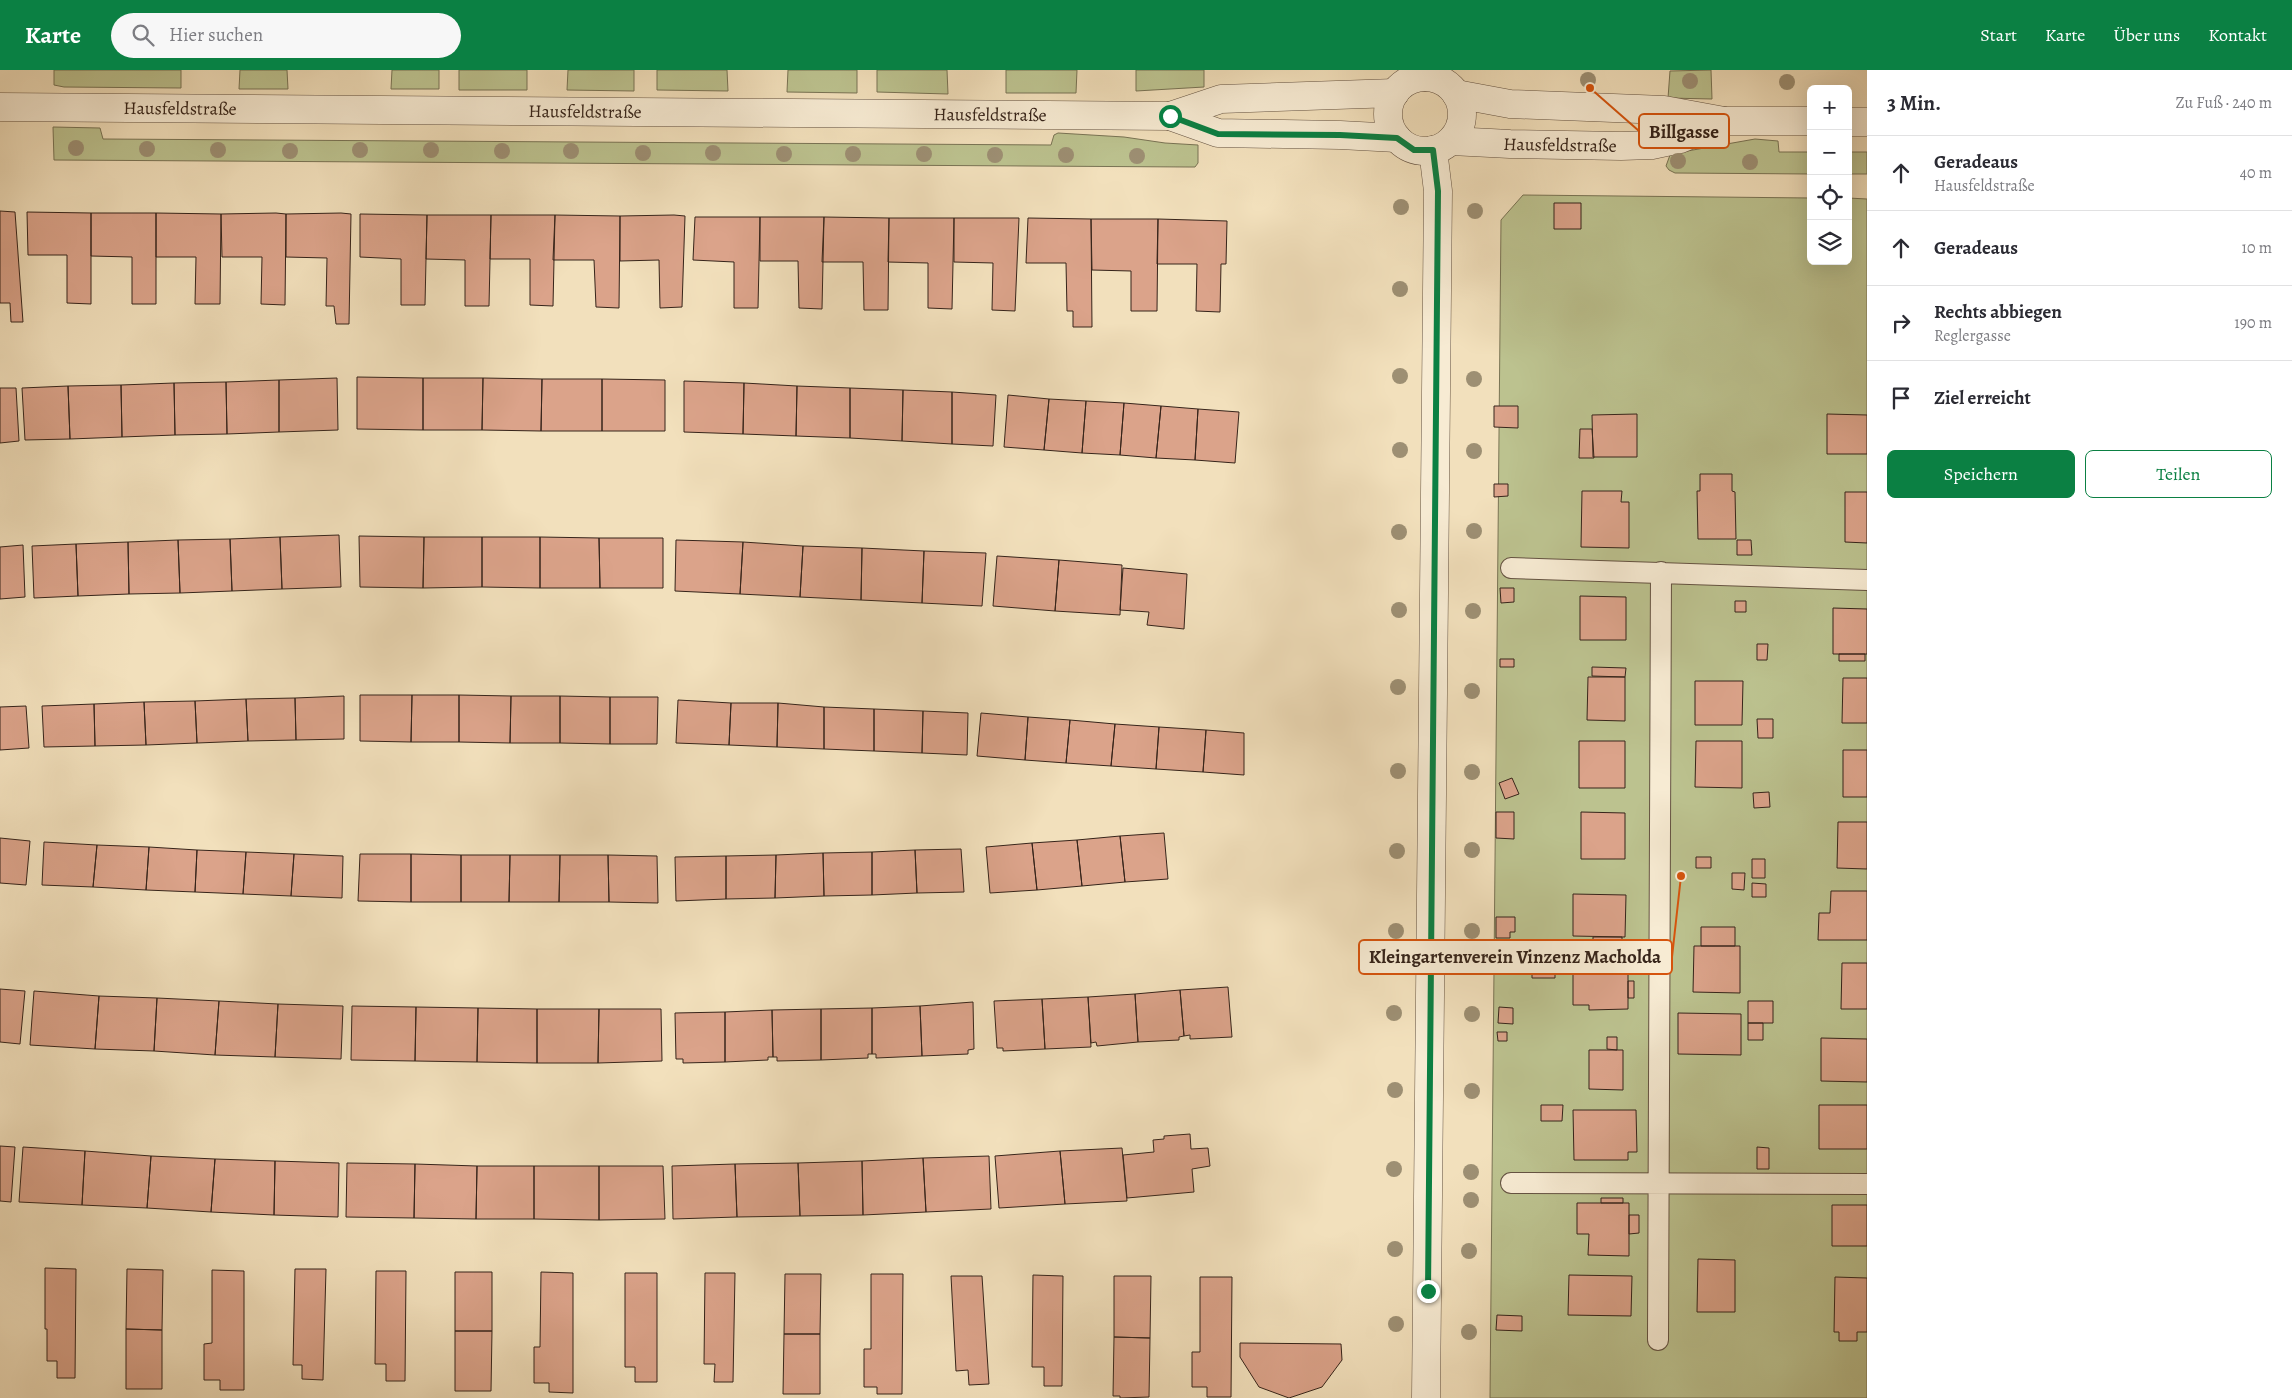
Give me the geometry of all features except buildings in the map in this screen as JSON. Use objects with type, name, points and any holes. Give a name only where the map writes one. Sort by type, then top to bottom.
[{"type":"street","points":[[1425,74],[1442,81],[1456,94],[1461,106],[1462,118],[1458,131],[1442,146],[1414,150],[1397,138],[1391,128],[1388,116],[1390,104],[1395,93],[1410,81],[1425,74]]},
{"type":"street","name":"Hausfeldstraße","points":[[0,107],[1170,116],[1221,99],[1395,93]]},
{"type":"street","name":"Hausfeldstraße","points":[[1456,94],[1510,104],[1664,110],[1724,121],[1807,121]]},
{"type":"street","name":"Hausfeldstraße","points":[[1170,116],[1218,134],[1340,135],[1397,138]]},
{"type":"street","name":"Hausfeldstraße","points":[[1442,146],[1652,145],[1680,139],[1724,121]]},
{"type":"street","points":[[1852,122],[1867,122]]},
{"type":"street","points":[[1426,1398],[1438,191],[1442,146]]},
{"type":"lane","points":[[1511,568],[1867,580]]},
{"type":"lane","points":[[1658,1340],[1661,572]]},
{"type":"lane","points":[[1511,1183],[1867,1184]]},
{"type":"green space","points":[[54,70],[181,70],[181,88],[64,87],[54,85]]},
{"type":"green space","points":[[240,70],[287,70],[288,89],[239,89]]},
{"type":"green space","points":[[392,70],[439,70],[439,89],[391,89]]},
{"type":"green space","points":[[459,70],[527,70],[527,90],[459,90]]},
{"type":"green space","points":[[568,70],[634,70],[634,91],[567,90]]},
{"type":"green space","points":[[657,70],[727,70],[728,91],[657,90]]},
{"type":"green space","points":[[788,70],[857,70],[857,93],[787,92]]},
{"type":"green space","points":[[877,70],[947,70],[948,94],[877,92]]},
{"type":"green space","points":[[1006,70],[1077,70],[1076,93],[1006,93]]},
{"type":"green space","points":[[1136,70],[1204,70],[1204,87],[1136,91]]},
{"type":"green space","points":[[1711,70],[1712,99],[1668,98],[1670,71]]},
{"type":"green space","points":[[53,127],[100,128],[103,139],[1051,145],[1054,135],[1058,133],[1124,137],[1165,143],[1198,145],[1198,163],[1195,167],[1189,167],[54,160]]},
{"type":"green space","points":[[1755,139],[1778,141],[1779,152],[1807,152],[1807,174],[1675,173],[1666,166],[1670,155]]},
{"type":"green space","points":[[1852,152],[1867,152],[1867,174],[1852,174]]},
{"type":"green space","points":[[1523,195],[1807,198],[1807,265],[1852,265],[1852,198],[1867,199],[1867,1398],[1490,1398],[1501,220]]},
{"type":"place","name":"Billgasse","points":[[1590,88]]},
{"type":"place","name":"Kleingartenverein Vinzenz Macholda","points":[[1681,876]]},
{"type":"route","points":[[1170,116],[1218,134],[1340,135],[1397,138],[1414,150],[1427,152],[1433,150],[1438,178],[1438,191],[1428,1291]]}]
